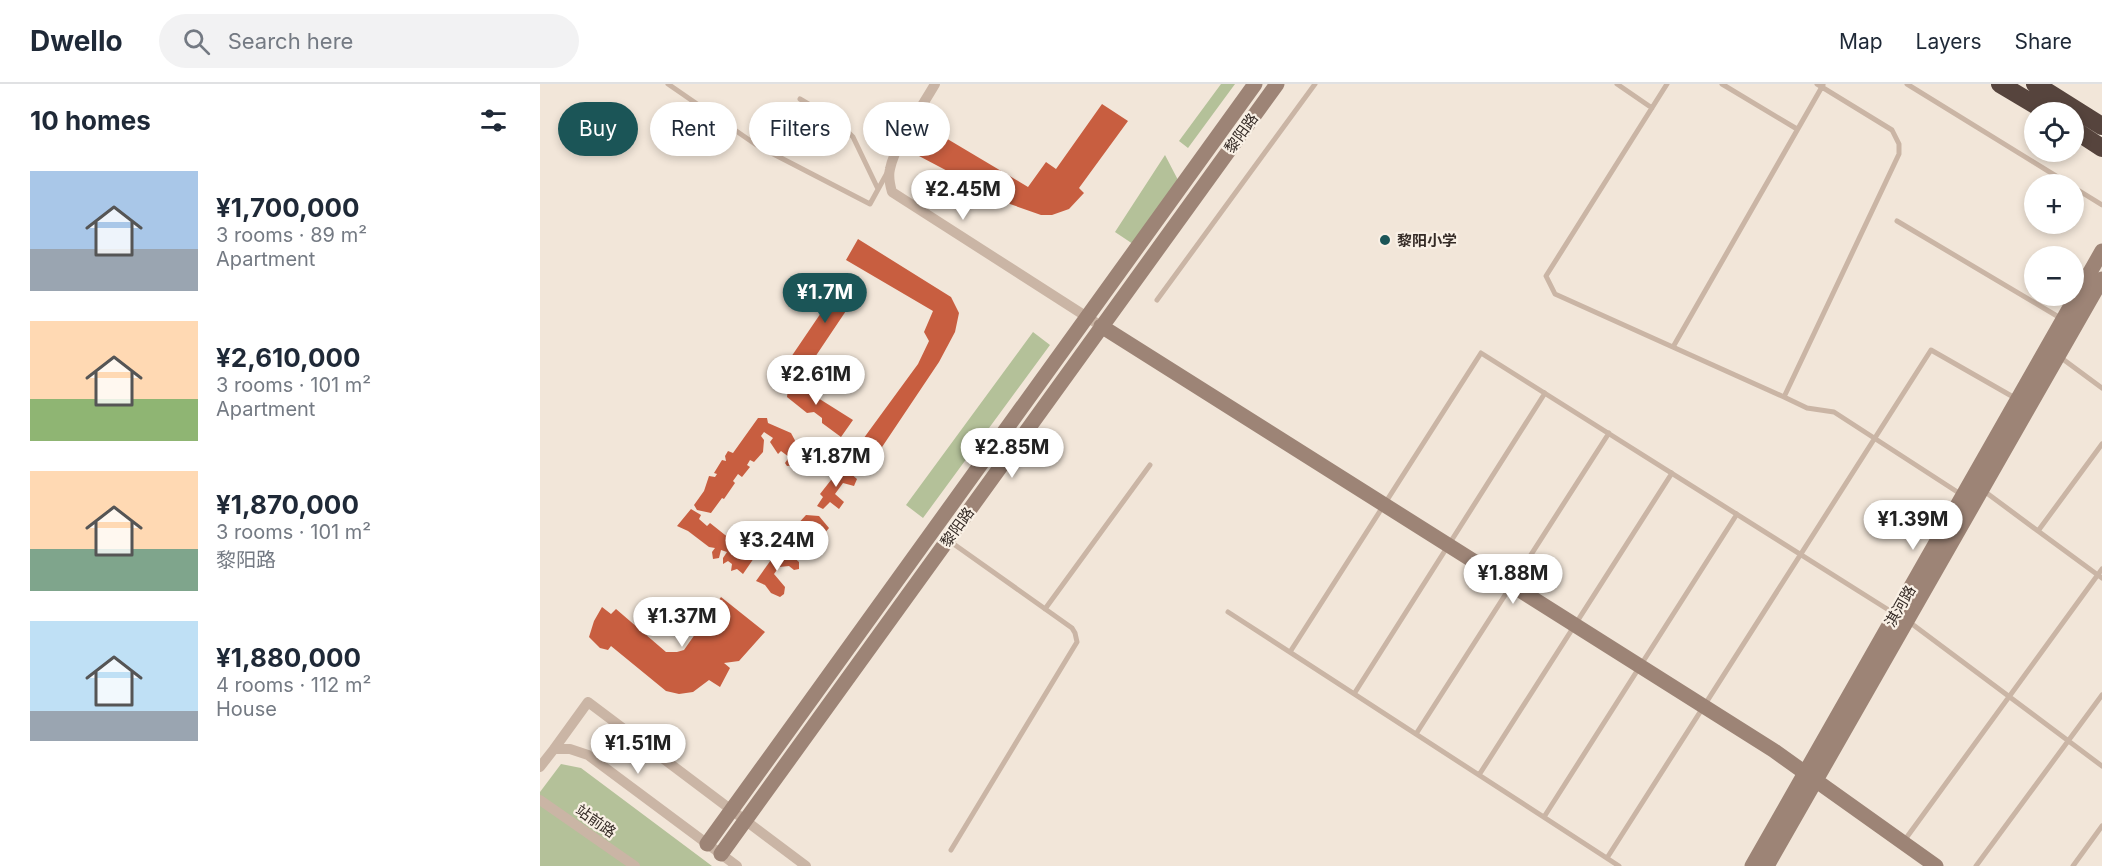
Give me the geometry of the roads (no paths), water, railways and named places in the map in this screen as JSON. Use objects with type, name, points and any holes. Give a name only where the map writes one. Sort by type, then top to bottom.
[{"type":"highway","points":[[2000,84],[2030,102]]},
{"type":"highway","points":[[2035,84],[2102,126]]},
{"type":"highway","points":[[2084,136],[2102,148]]},
{"type":"street","points":[[935,84],[899,148],[890,169],[889,182],[892,192],[1086,317],[1704,706],[1810,776],[1936,866]]},
{"type":"street","name":"黎阳路","points":[[707,844],[1255,84]]},
{"type":"street","name":"黎阳路","points":[[721,855],[1277,84]]},
{"type":"street","name":"淇河路","points":[[1901,617],[1963,496],[2102,251]]},
{"type":"street","name":"淇河路","points":[[1752,866],[1810,776],[1901,617],[1982,489],[2102,279]]},
{"type":"street","points":[[540,767],[588,702],[806,866]]},
{"type":"street","points":[[554,748],[570,749],[588,756],[737,866]]},
{"type":"street","name":"淇河路","points":[[1767,866],[1810,776]]},
{"type":"street","name":"站前路","points":[[540,800],[635,866]]},
{"type":"lane","points":[[668,84],[758,146],[870,204],[890,169]]},
{"type":"lane","points":[[1156,300],[1315,84]]},
{"type":"lane","points":[[1617,84],[1652,108]]},
{"type":"lane","points":[[1667,84],[1546,276],[1555,294],[1807,408],[1834,412],[1963,496]]},
{"type":"lane","points":[[1722,84],[1797,129]]},
{"type":"lane","points":[[1907,84],[2053,174]]},
{"type":"lane","points":[[1673,346],[1821,85],[1892,130],[1899,144],[1899,154],[1784,397]]},
{"type":"lane","points":[[800,99],[837,121],[853,137],[878,189]]},
{"type":"lane","points":[[2084,194],[2102,205]]},
{"type":"lane","points":[[1897,221],[2064,320]]},
{"type":"lane","points":[[1607,858],[1931,350],[2018,400]]},
{"type":"lane","points":[[1290,652],[1481,353],[1901,617],[2102,766]]},
{"type":"lane","points":[[2059,356],[2102,388]]},
{"type":"lane","points":[[1354,694],[1545,393]]},
{"type":"lane","points":[[1416,734],[1609,433]]},
{"type":"lane","points":[[2038,531],[2102,444]]},
{"type":"lane","points":[[1045,609],[1150,465]]},
{"type":"lane","points":[[1479,775],[1671,473]]},
{"type":"lane","points":[[1982,489],[2100,577]]},
{"type":"lane","points":[[1544,817],[1737,514]]},
{"type":"lane","points":[[948,540],[1072,628],[1077,642],[951,850]]},
{"type":"lane","points":[[1903,842],[2009,696],[2100,577],[2102,569]]},
{"type":"lane","points":[[1228,612],[1619,866]]},
{"type":"lane","points":[[1976,866],[2102,695]]},
{"type":"lane","points":[[2073,866],[2102,826]]},
{"type":"place","name":"黎阳小学","points":[[1385,240]]}]
